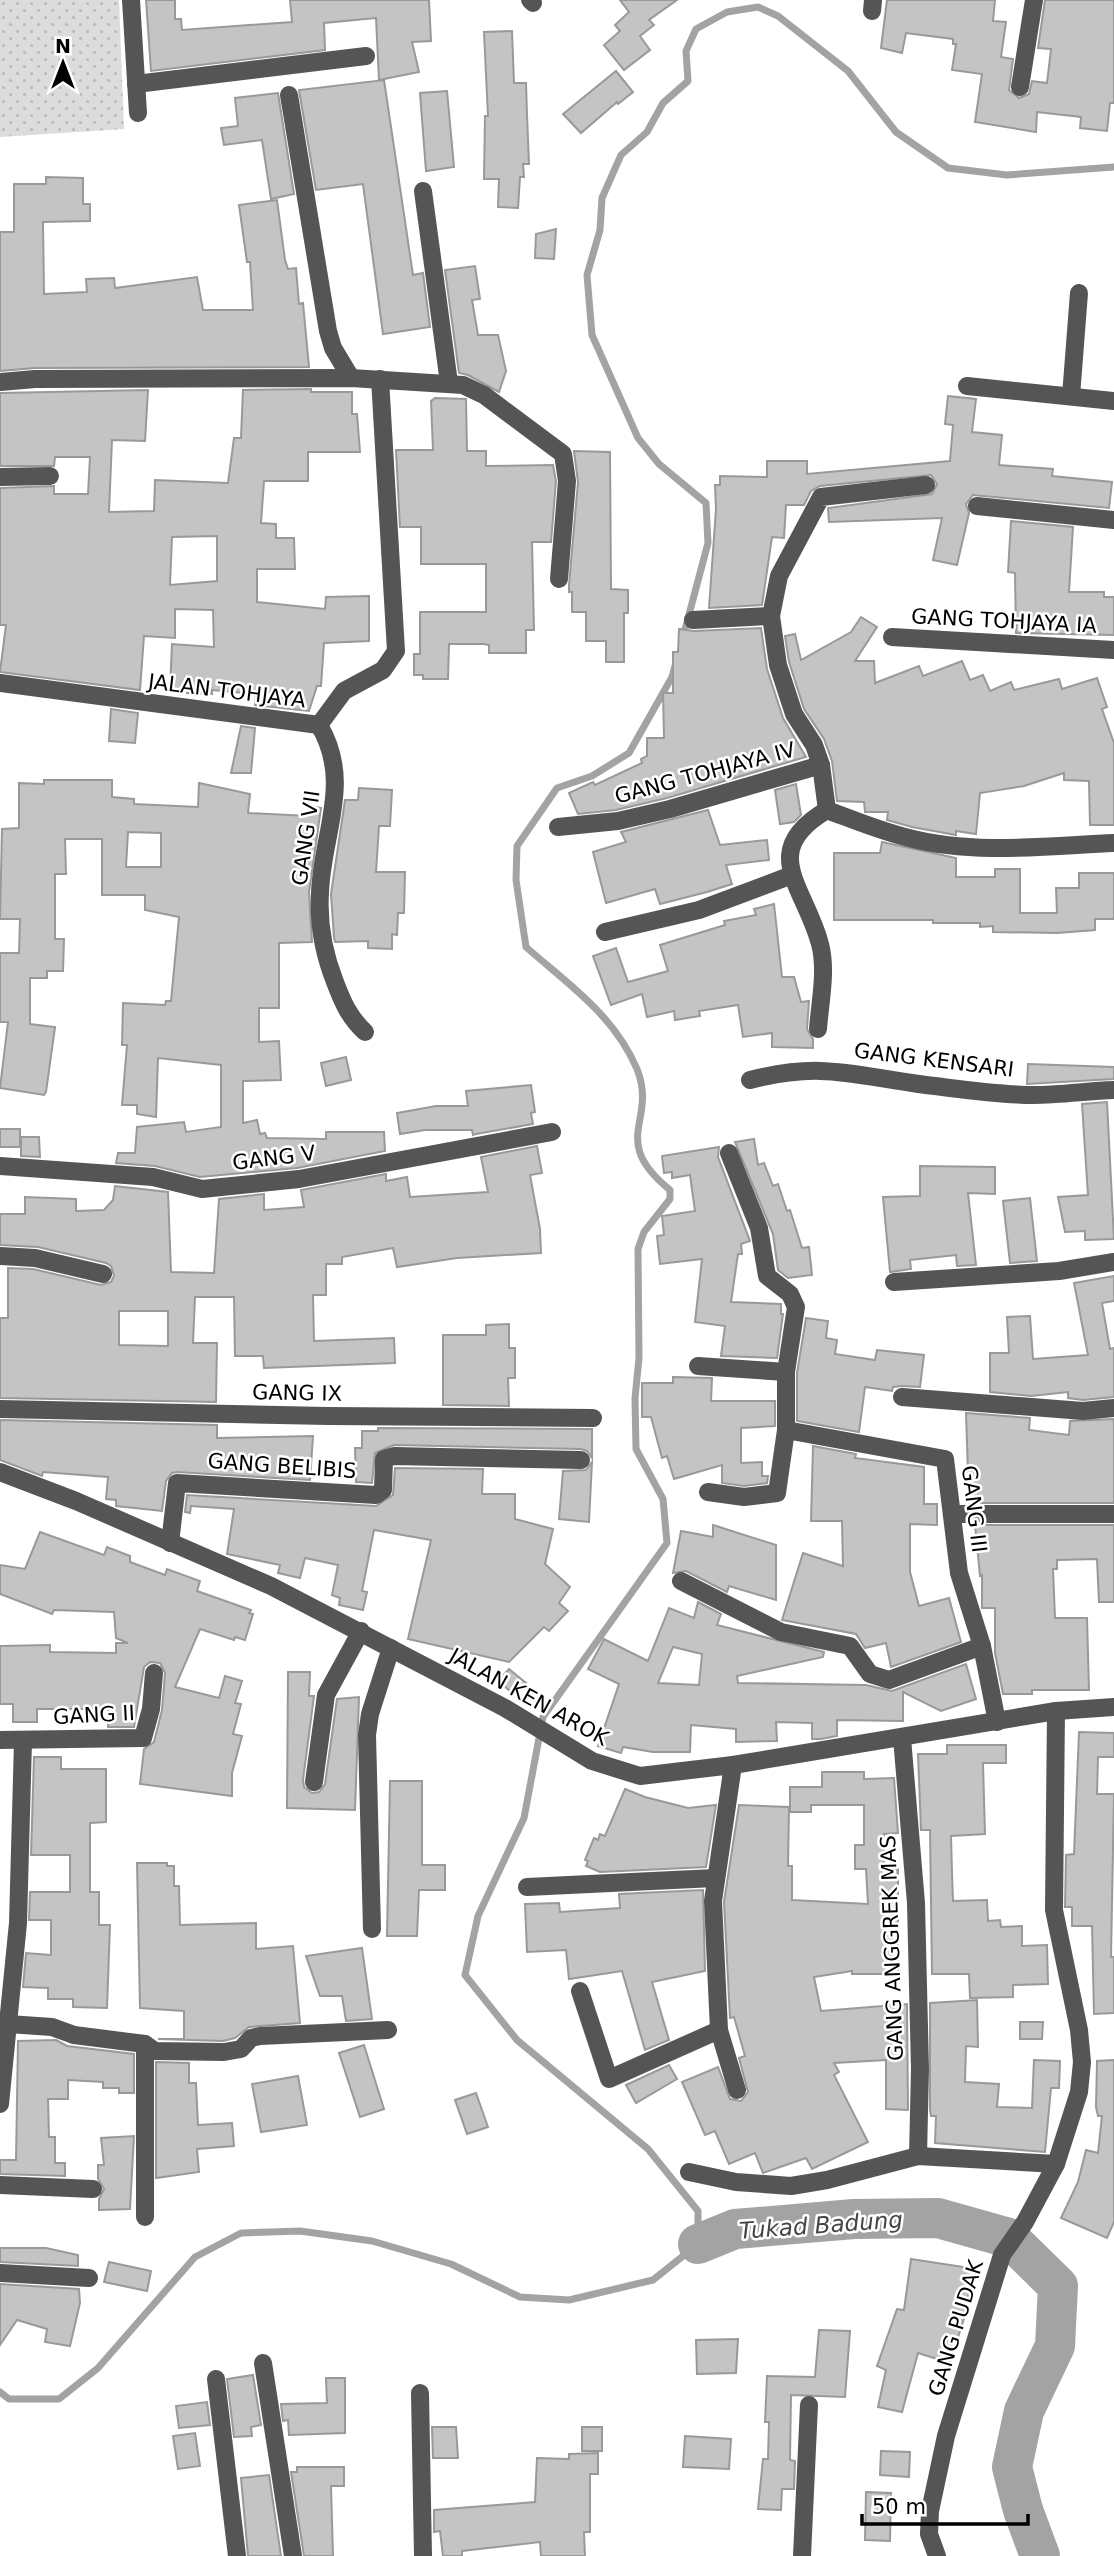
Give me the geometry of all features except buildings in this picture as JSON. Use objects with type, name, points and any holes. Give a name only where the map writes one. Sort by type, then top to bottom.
[{"type":"street","points":[[131,0],[138,113]]},
{"type":"street","points":[[1020,87],[1034,0]]},
{"type":"street","points":[[136,85],[366,56]]},
{"type":"street","points":[[289,95],[328,331],[333,348],[351,378]]},
{"type":"street","points":[[423,191],[449,383]]},
{"type":"street","points":[[1071,396],[1079,293]]},
{"type":"street","points":[[0,382],[351,378],[449,383],[472,388],[563,454],[567,481],[559,579]]},
{"type":"street","name":"JALAN TOHJAYA","points":[[0,683],[319,725],[344,691],[383,670],[396,651],[380,379]]},
{"type":"street","points":[[967,386],[1114,401]]},
{"type":"street","points":[[0,477],[50,476]]},
{"type":"street","points":[[827,810],[821,765],[814,745],[794,714],[778,665],[771,616],[779,576],[817,501],[825,496],[926,485]]},
{"type":"street","points":[[977,506],[1114,520]]},
{"type":"street","points":[[693,620],[771,616]]},
{"type":"street","name":"GANG TOHJAYA IA","points":[[892,637],[1114,649]]},
{"type":"street","name":"GANG VII","points":[[319,725],[328,741],[337,786],[320,893],[323,950],[348,1016],[365,1032]]},
{"type":"street","name":"GANG TOHJAYA IV","points":[[558,827],[618,821],[670,809],[821,765]]},
{"type":"street","points":[[818,1029],[823,967],[821,946],[792,875],[791,854],[796,833],[804,823],[827,810],[911,839],[946,844],[997,847],[1114,843]]},
{"type":"street","points":[[605,932],[699,910],[792,875]]},
{"type":"street","name":"GANG KENSARI","points":[[750,1080],[779,1072],[816,1068],[876,1075],[923,1085],[1031,1095],[1114,1090]]},
{"type":"street","name":"GANG V","points":[[0,1166],[153,1177],[202,1189],[299,1179],[552,1132]]},
{"type":"street","points":[[708,1492],[744,1497],[777,1493],[786,1430],[786,1372],[796,1307],[790,1294],[767,1276],[759,1228],[729,1153]]},
{"type":"street","points":[[0,1256],[35,1258],[103,1274]]},
{"type":"street","points":[[894,1282],[1059,1271],[1114,1262]]},
{"type":"street","points":[[698,1366],[786,1372]]},
{"type":"street","points":[[902,1396],[1083,1411],[1114,1408]]},
{"type":"street","name":"GANG IX","points":[[0,1409],[593,1418]]},
{"type":"street","name":"GANG III","points":[[786,1430],[945,1459],[959,1573],[982,1646],[997,1722]]},
{"type":"street","name":"GANG BELIBIS","points":[[170,1543],[177,1483],[376,1496],[383,1490],[384,1459],[394,1456],[581,1460]]},
{"type":"street","name":"JALAN KEN AROK","points":[[0,1472],[271,1586],[518,1715],[592,1761],[640,1776],[733,1765],[1056,1711],[1114,1707]]},
{"type":"street","points":[[953,1514],[1114,1514]]},
{"type":"street","points":[[681,1581],[781,1632],[849,1646],[870,1674],[889,1680],[982,1646]]},
{"type":"street","points":[[314,1782],[326,1695],[361,1631]]},
{"type":"street","points":[[372,1929],[371,1804],[366,1762],[367,1735],[370,1714],[391,1648]]},
{"type":"street","name":"GANG II","points":[[0,1740],[143,1738],[154,1673]]},
{"type":"street","name":"GANG PUDAK","points":[[937,2556],[929,2523],[946,2436],[1002,2255],[1025,2222],[1056,2164],[1079,2092],[1082,2062],[1079,2030],[1054,1910],[1056,1711]]},
{"type":"street","name":"GANG ANGGREK MAS","points":[[902,1738],[916,1903],[918,2156]]},
{"type":"street","points":[[0,2104],[8,2024],[7,1967],[23,1741]]},
{"type":"street","points":[[733,1765],[715,1878],[714,1976],[719,2030],[737,2090]]},
{"type":"street","points":[[527,1887],[715,1878]]},
{"type":"street","points":[[580,1991],[608,2079],[719,2030]]},
{"type":"street","points":[[8,2024],[52,2026],[74,2035],[145,2044],[155,2051],[224,2052],[240,2049],[251,2038],[260,2036],[388,2029]]},
{"type":"street","points":[[145,2044],[145,2217]]},
{"type":"street","points":[[689,2172],[736,2182],[791,2186],[827,2180],[918,2156],[1056,2164]]},
{"type":"street","points":[[0,2185],[93,2189]]},
{"type":"street","points":[[0,2273],[89,2278]]},
{"type":"street","points":[[262,2363],[293,2556]]},
{"type":"street","points":[[216,2379],[237,2556]]},
{"type":"street","points":[[420,2393],[424,2556]]},
{"type":"street","points":[[802,2556],[810,2405]]},
{"type":"shaded area","points":[[0,0],[119,0],[124,129],[0,137]]},
{"type":"waterway","points":[[683,637],[708,543],[706,503],[659,464],[638,438],[592,335],[587,275],[600,230],[602,198],[621,155],[647,132],[663,103],[688,81],[686,51],[696,29],[727,12],[758,7],[778,16],[848,71],[896,132],[948,168],[1007,175],[1114,167]]},
{"type":"waterway","points":[[0,2392],[9,2399],[59,2399],[98,2368],[195,2257],[241,2233],[300,2231],[372,2241],[451,2264],[520,2297],[569,2300],[653,2280],[698,2244],[698,2211],[648,2149],[517,2040],[465,1975],[478,1916],[524,1818],[543,1717],[667,1543],[663,1499],[636,1449],[635,1398],[639,1358],[638,1249],[644,1232],[670,1199],[670,1190],[652,1172],[642,1157],[638,1143],[642,1087],[637,1069],[616,1032],[603,1017],[526,947],[516,880],[517,846],[557,788],[592,776],[629,753],[672,677],[675,666]]},
{"type":"waterway","name":"Tukad Badung","points":[[698,2244],[735,2229],[854,2219],[938,2218],[1009,2238],[1058,2286],[1055,2346],[1024,2411],[1012,2467],[1023,2510],[1040,2556]]}]
